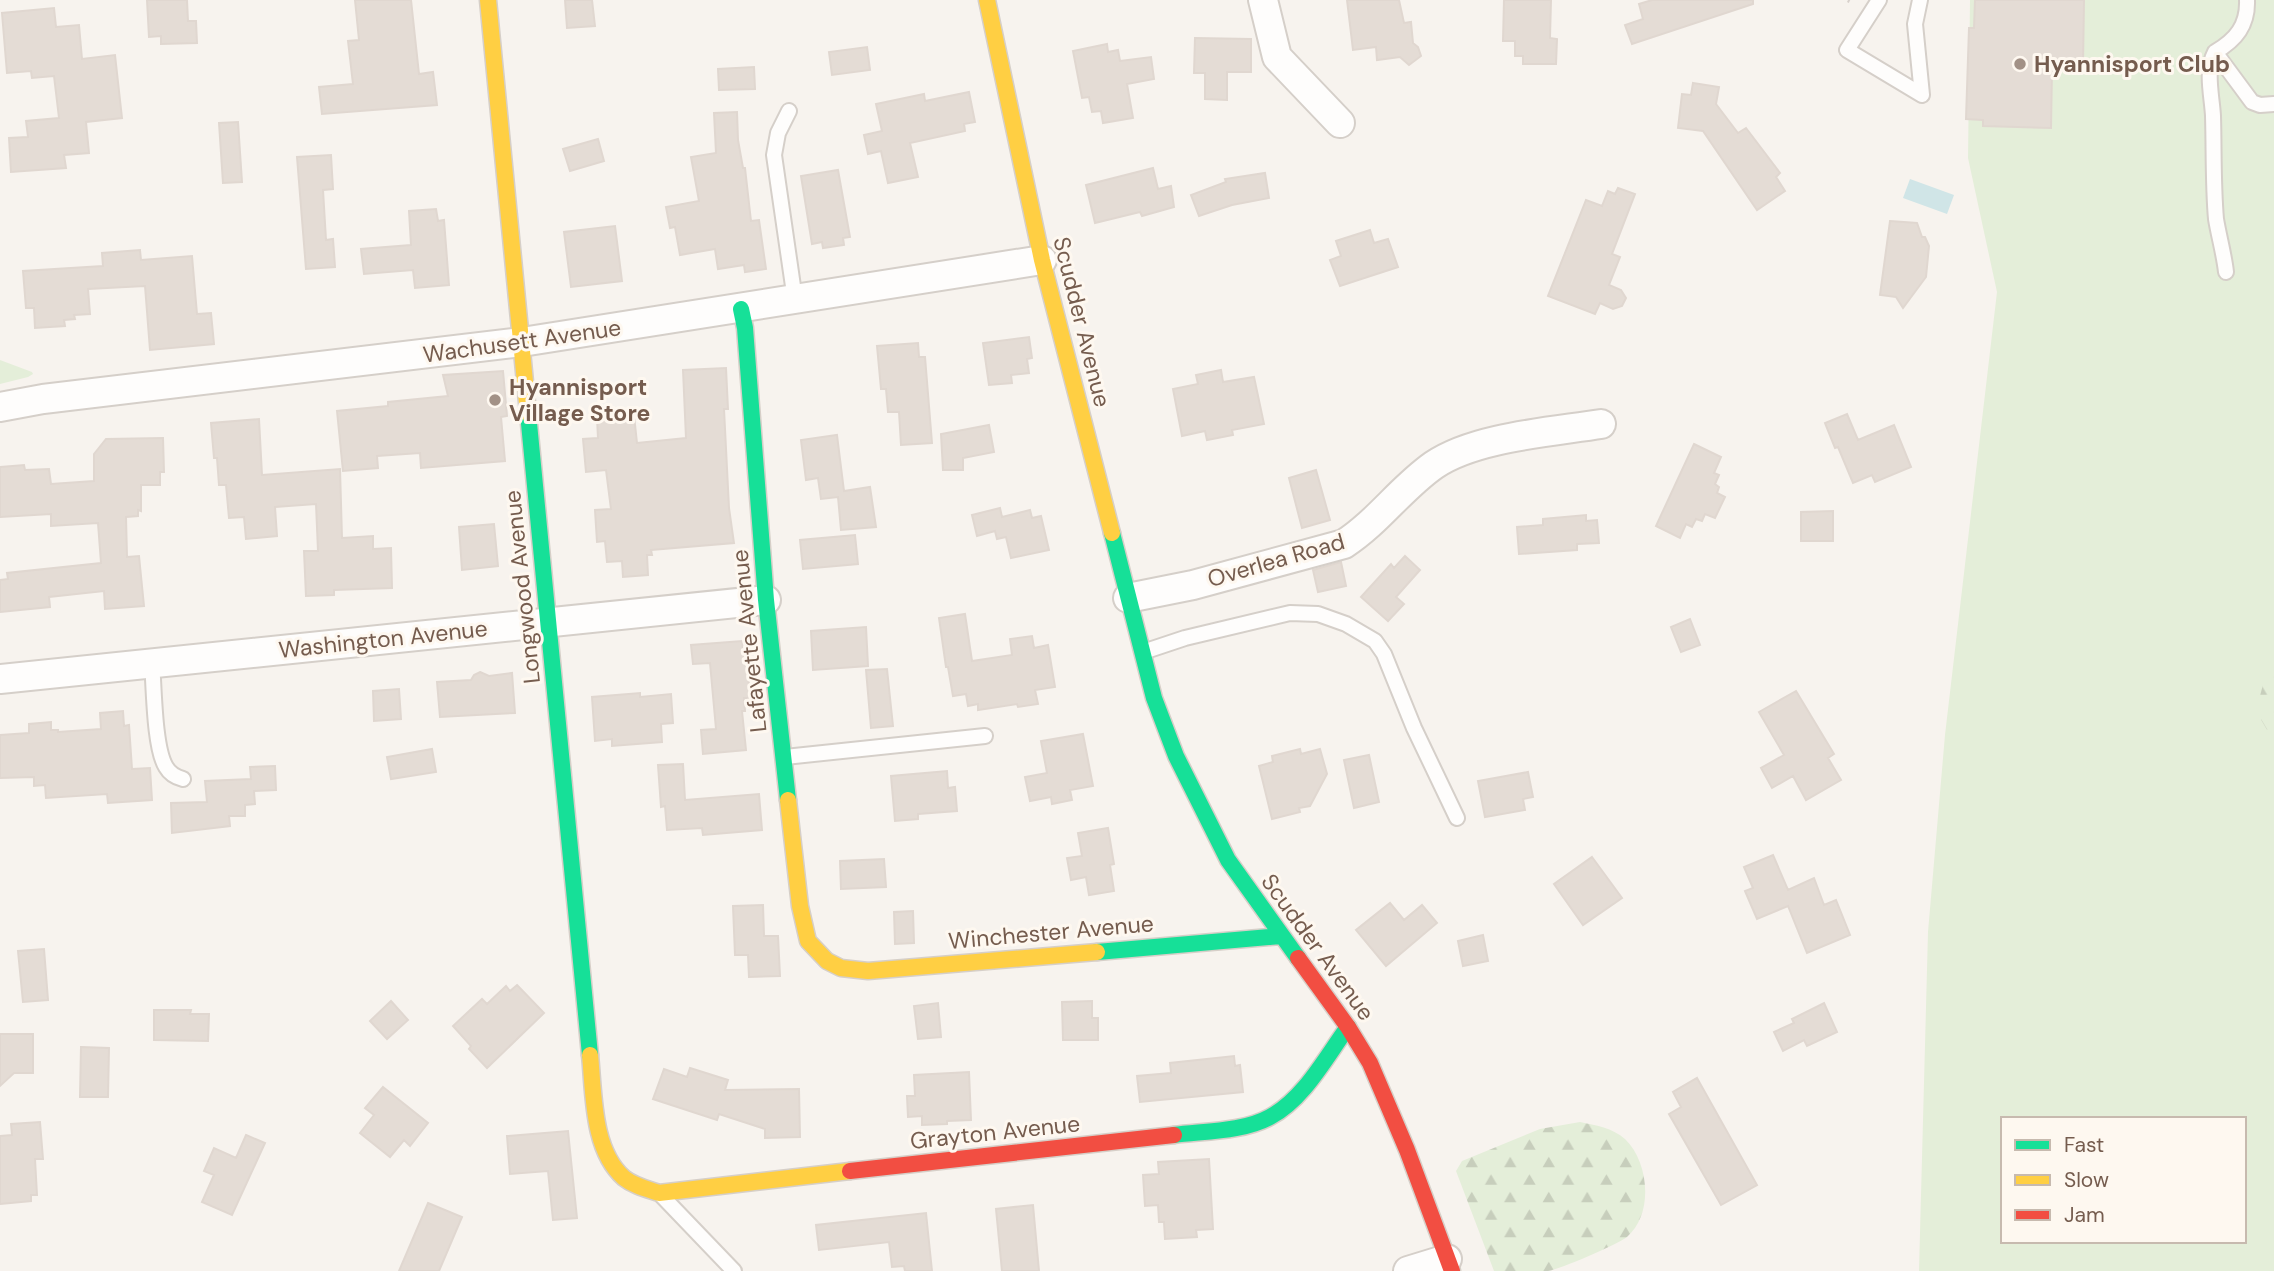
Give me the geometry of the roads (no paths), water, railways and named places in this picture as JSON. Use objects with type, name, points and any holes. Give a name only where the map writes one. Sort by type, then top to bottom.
[{"type":"street","name":"Longwood Avenue","points":[[488,0],[597,1131],[614,1166]]},
{"type":"street","name":"Scudder Avenue","points":[[987,0],[1042,260],[1154,698],[1176,757],[1217,841],[1281,936],[1348,1027],[1370,1063],[1407,1150],[1449,1265]]},
{"type":"street","points":[[1263,0],[1277,57],[1340,123]]},
{"type":"street","name":"Wachusett Avenue","points":[[0,407],[43,399],[522,342],[1042,260]]},
{"type":"street","name":"Lafayette Avenue","points":[[741,309],[745,328],[766,600],[800,906],[808,941],[827,961]]},
{"type":"street","name":"Overlea Road","points":[[1128,598],[1193,585],[1344,544],[1362,533],[1433,466],[1459,450],[1601,424]]},
{"type":"street","name":"Washington Avenue","points":[[0,679],[766,600]]},
{"type":"street","name":"Winchester Avenue","points":[[827,961],[841,968],[868,971],[1281,936]]},
{"type":"street","name":"Grayton Avenue","points":[[614,1166],[620,1177],[638,1188],[659,1193],[1235,1126],[1270,1117],[1290,1100],[1312,1077],[1348,1027]]},
{"type":"street","points":[[1408,1271],[1449,1265]]},
{"type":"lane","points":[[1879,0],[1847,50],[1922,95],[1915,24],[1920,0]]},
{"type":"lane","points":[[2227,272],[2217,219],[2211,147],[2213,120],[2210,75],[2215,52],[2237,36],[2244,23],[2247,0]]},
{"type":"lane","points":[[2215,52],[2252,102],[2260,105],[2274,104]]},
{"type":"lane","points":[[789,111],[778,134],[774,155],[795,300]]},
{"type":"lane","points":[[1142,652],[1185,638],[1290,612],[1318,614],[1346,624],[1374,641],[1384,654],[1414,728],[1457,818]]},
{"type":"lane","points":[[152,662],[159,748],[163,764],[173,776],[183,779]]},
{"type":"lane","points":[[784,757],[985,736]]},
{"type":"lane","points":[[659,1193],[734,1271]]},
{"type":"place","name":"Hyannisport Club","points":[[2020,64]]},
{"type":"place","name":"Hyannisport Village Store","points":[[495,400]]}]
